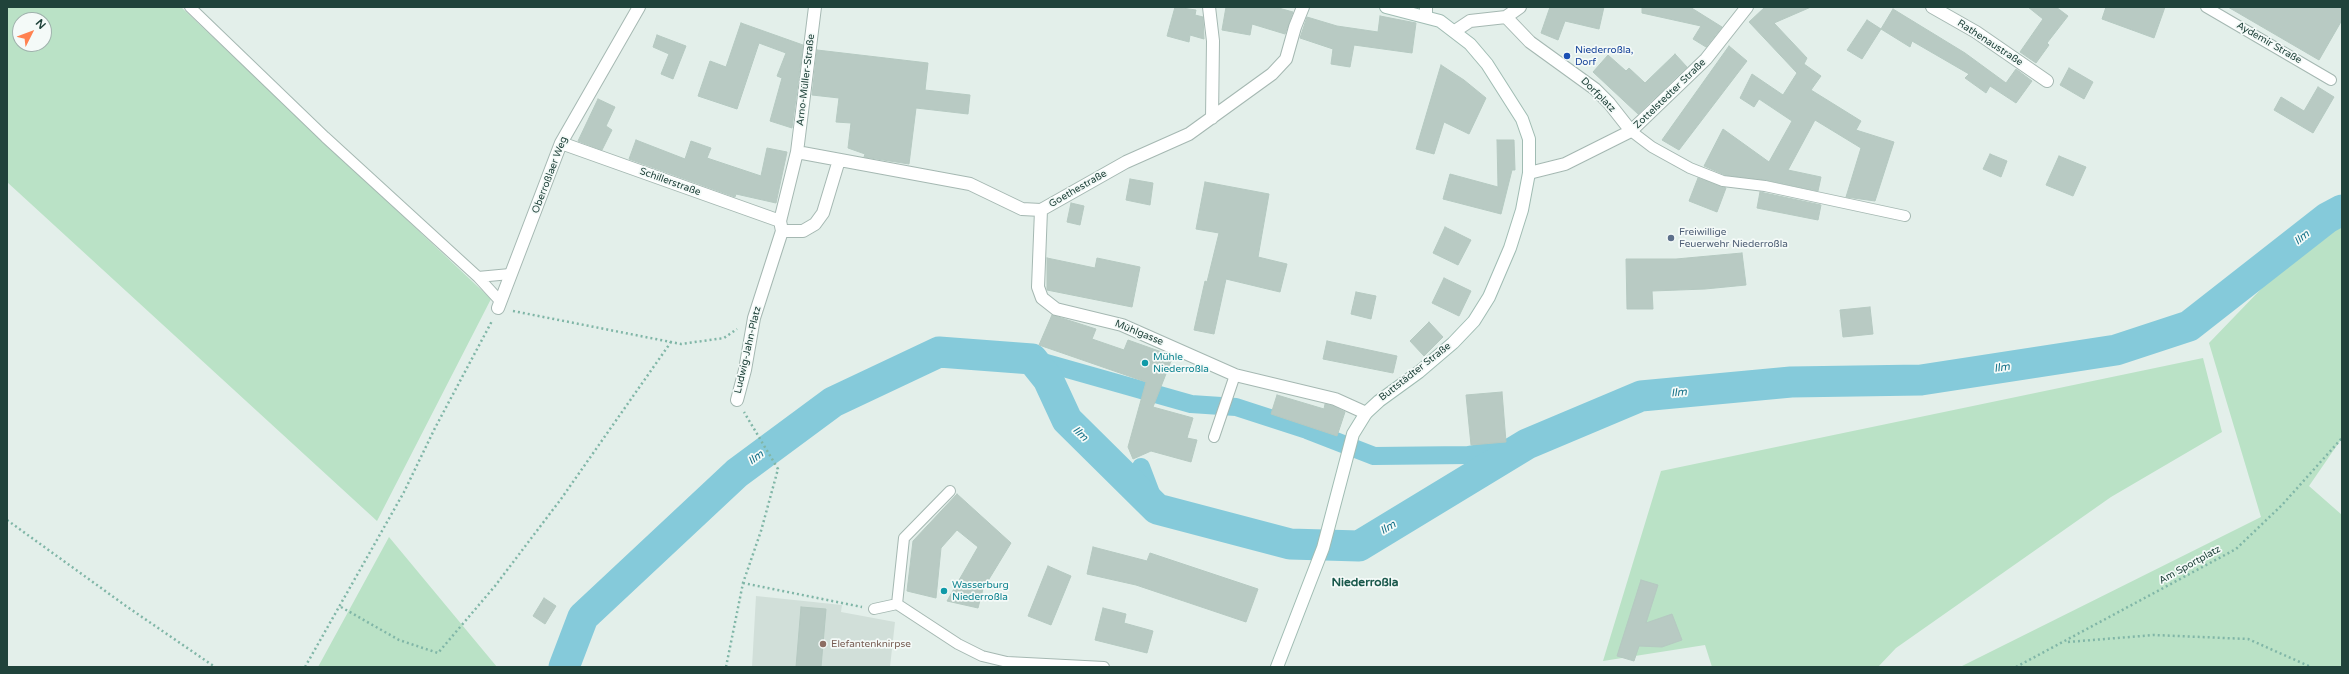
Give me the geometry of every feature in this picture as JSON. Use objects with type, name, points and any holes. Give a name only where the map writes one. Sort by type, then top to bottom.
[{"type":"street","name":"Oberroßlaer Weg","points":[[499,305],[510,274],[529,230],[561,143],[639,7]]},
{"type":"street","name":"Arno-Müller-Straße","points":[[797,152],[814,7]]},
{"type":"street","points":[[1209,7],[1213,41],[1212,118]]},
{"type":"street","name":"Goethestraße","points":[[797,152],[970,184],[1022,209],[1041,210],[1126,162],[1189,134],[1272,74],[1286,59],[1294,27],[1303,7]]},
{"type":"street","name":"Buttstädter Straße","points":[[1277,667],[1323,548],[1353,434],[1366,413],[1379,400],[1419,372],[1453,343],[1474,321],[1489,297],[1510,248],[1522,210],[1529,172],[1529,139],[1522,118],[1487,64],[1455,31],[1426,11],[1386,7]]},
{"type":"street","points":[[1455,31],[1470,21],[1506,17],[1520,7]]},
{"type":"street","name":"Zottelstedter Straße","points":[[1529,172],[1565,164],[1631,131],[1706,59],[1747,7]]},
{"type":"street","name":"Rathenaustraße","points":[[1932,7],[1976,32],[2047,81]]},
{"type":"street","name":"Dorfplatz","points":[[1506,17],[1530,42],[1595,89],[1609,103],[1631,131]]},
{"type":"street","name":"Schillerstraße","points":[[561,143],[781,226]]},
{"type":"street","name":"Ludwig-Jahn-Platz","points":[[737,400],[745,370],[754,318],[781,226],[797,152]]},
{"type":"street","points":[[781,226],[803,231],[815,224],[823,213],[839,160]]},
{"type":"street","name":"Mühlgasse","points":[[1041,210],[1038,287],[1042,298],[1056,309],[1122,325],[1235,374],[1335,399],[1366,413]]},
{"type":"lane","points":[[190,7],[325,137],[478,277],[499,305]]},
{"type":"lane","name":"Aydemir Straße","points":[[2206,7],[2331,80]]},
{"type":"lane","points":[[1631,131],[1652,147],[1690,168],[1723,181],[1765,186],[1905,216]]},
{"type":"lane","points":[[478,277],[510,274]]},
{"type":"lane","points":[[1214,437],[1235,374]]},
{"type":"lane","points":[[897,604],[904,538],[950,491]]},
{"type":"lane","points":[[874,609],[897,604],[958,644],[1005,665],[1104,667]]},
{"type":"path","points":[[305,667],[341,606],[404,492],[435,428],[499,305],[680,344],[724,338],[754,318]]},
{"type":"path","points":[[341,606],[399,640],[438,653],[494,586],[561,499],[671,342]]},
{"type":"path","points":[[726,667],[743,583],[761,531],[778,469],[747,417]]},
{"type":"path","name":"Am Sportplatz","points":[[2016,667],[2066,642],[2236,549],[2282,505],[2342,438]]},
{"type":"path","points":[[7,520],[126,606],[215,667]]},
{"type":"path","points":[[743,583],[874,609]]},
{"type":"path","points":[[2066,642],[2154,635],[2248,639],[2311,667]]},
{"type":"shaded area","name":"Elefantenknirpse","points":[[756,596],[842,605],[841,612],[895,622],[890,667],[752,667]]},
{"type":"green space","points":[[7,7],[181,7],[491,299],[377,521],[7,182]]},
{"type":"green space","points":[[2342,205],[2342,438],[2309,486],[2342,515],[2342,667],[1960,667],[2261,517],[2209,343]]},
{"type":"green space","points":[[2203,358],[2222,432],[2111,497],[1896,648],[1878,667],[1712,667],[1705,645],[1603,661],[1661,471]]},
{"type":"green space","points":[[389,537],[497,667],[318,667]]},
{"type":"building","points":[[1175,7],[1196,10],[1195,15],[1203,17],[1204,39],[1190,35],[1189,42],[1167,36]]},
{"type":"building","points":[[1226,7],[1275,7],[1293,12],[1285,34],[1252,24],[1250,35],[1222,30]]},
{"type":"building","points":[[1550,7],[1604,7],[1599,29],[1565,21],[1558,40],[1541,33]]},
{"type":"building","points":[[1642,7],[1690,7],[1722,27],[1706,47],[1693,39],[1701,26],[1642,13]]},
{"type":"building","points":[[1765,7],[1811,7],[1774,23],[1807,58],[1804,64],[1821,76],[1811,90],[1861,121],[1856,130],[1894,142],[1875,201],[1846,197],[1861,148],[1815,120],[1788,170],[1821,177],[1818,191],[1766,180],[1725,175],[1704,166],[1723,129],[1769,162],[1792,121],[1759,99],[1754,107],[1740,98],[1752,74],[1783,95],[1797,73],[1749,22]]},
{"type":"building","points":[[2028,7],[2056,7],[2068,16],[2047,43],[2049,45],[2036,63],[2020,52],[2043,19]]},
{"type":"building","points":[[2106,7],[2165,7],[2154,38],[2102,19]]},
{"type":"building","points":[[2228,7],[2342,7],[2342,20],[2319,60]]},
{"type":"building","points":[[1893,9],[1965,53],[2006,83],[2016,69],[2032,81],[2016,103],[1990,86],[1986,93],[1965,78],[1969,74],[1912,41],[1910,47],[1881,29]]},
{"type":"building","points":[[1380,16],[1416,23],[1412,53],[1354,45],[1350,67],[1331,64],[1333,49],[1300,38],[1307,17],[1337,26],[1378,32]]},
{"type":"building","points":[[1867,20],[1881,29],[1862,59],[1847,50]]},
{"type":"building","points":[[741,23],[803,45],[792,128],[770,121],[782,78],[777,76],[786,53],[759,43],[737,109],[698,96],[710,61],[726,67]]},
{"type":"building","points":[[657,35],[686,46],[673,79],[661,74],[669,54],[653,47]]},
{"type":"building","points":[[1729,46],[1747,61],[1679,150],[1662,140]]},
{"type":"building","points":[[817,50],[928,63],[925,90],[970,95],[968,114],[916,108],[909,164],[864,157],[865,154],[848,148],[851,123],[836,122],[839,98],[812,95]]},
{"type":"building","points":[[1675,54],[1687,67],[1638,114],[1593,72],[1608,55],[1626,71],[1629,68],[1645,83]]},
{"type":"building","points":[[1441,65],[1464,80],[1486,98],[1469,134],[1444,122],[1434,154],[1416,149]]},
{"type":"building","points":[[2069,68],[2093,82],[2084,99],[2060,85]]},
{"type":"building","points":[[2318,87],[2334,97],[2313,133],[2274,110],[2281,97],[2304,111]]},
{"type":"building","points":[[598,99],[615,107],[606,126],[612,130],[602,150],[578,141]]},
{"type":"building","points":[[636,140],[685,159],[691,141],[711,148],[707,158],[761,176],[767,148],[787,152],[776,203],[736,194],[735,197],[629,159]]},
{"type":"building","points":[[1497,140],[1514,140],[1515,170],[1512,170],[1501,214],[1443,199],[1450,174],[1498,187]]},
{"type":"building","points":[[1990,154],[2007,161],[2001,177],[1983,169]]},
{"type":"building","points":[[2059,156],[2086,167],[2073,196],[2046,185]]},
{"type":"building","points":[[1698,178],[1726,188],[1717,212],[1689,201]]},
{"type":"building","points":[[1130,179],[1153,183],[1150,205],[1126,200]]},
{"type":"building","points":[[1205,182],[1269,194],[1258,257],[1287,264],[1280,292],[1226,279],[1214,334],[1194,330],[1205,281],[1207,282],[1219,233],[1196,229]]},
{"type":"building","points":[[1760,192],[1821,205],[1818,220],[1757,208]]},
{"type":"building","points":[[1071,203],[1084,206],[1080,225],[1067,222]]},
{"type":"building","points":[[1445,227],[1471,240],[1458,265],[1433,253]]},
{"type":"building","points":[[1742,253],[1746,285],[1705,289],[1652,291],[1653,309],[1627,309],[1626,259],[1676,259]]},
{"type":"building","points":[[1047,258],[1095,268],[1097,258],[1140,267],[1132,307],[1047,290]]},
{"type":"building","points":[[1444,278],[1471,291],[1459,316],[1432,303]]},
{"type":"building","points":[[1356,292],[1376,296],[1371,319],[1351,314]]},
{"type":"building","points":[[1870,307],[1873,334],[1843,337],[1840,310]]},
{"type":"building","points":[[1052,315],[1096,329],[1092,339],[1124,350],[1128,340],[1173,356],[1153,407],[1193,418],[1187,438],[1197,440],[1191,462],[1151,451],[1133,459],[1128,447],[1146,382],[1039,345]]},
{"type":"building","points":[[1429,322],[1443,337],[1424,356],[1410,341]]},
{"type":"building","points":[[1327,341],[1397,356],[1393,373],[1323,359]]},
{"type":"building","points":[[1502,392],[1506,442],[1471,445],[1466,395]]},
{"type":"building","points":[[1277,395],[1324,409],[1325,404],[1333,406],[1345,412],[1337,436],[1271,414]]},
{"type":"building","points":[[957,494],[1011,543],[983,589],[978,608],[947,601],[978,547],[957,530],[941,548],[936,598],[907,591],[913,541]]},
{"type":"building","points":[[1093,547],[1147,561],[1150,553],[1258,589],[1246,622],[1136,585],[1087,574]]},
{"type":"building","points":[[1048,566],[1071,576],[1051,625],[1028,616]]},
{"type":"building","points":[[1641,580],[1658,585],[1646,623],[1672,614],[1682,640],[1662,647],[1639,646],[1634,661],[1617,656]]},
{"type":"building","points":[[544,598],[556,606],[545,624],[533,616]]},
{"type":"building","points":[[801,607],[826,609],[821,667],[796,667]]},
{"type":"building","points":[[1103,608],[1126,614],[1124,623],[1153,631],[1147,653],[1095,640]]},
{"type":"waterway","name":"Ilm","points":[[564,667],[583,617],[737,473],[833,402],[939,352],[1032,359],[1048,379],[1067,420],[1157,509],[1290,544],[1359,546],[1527,444],[1641,396],[1791,382],[1921,380],[2116,350],[2189,326],[2327,218],[2342,210]]},
{"type":"waterway","points":[[1032,359],[1191,404],[1236,407],[1307,430],[1374,456],[1468,455],[1527,444]]},
{"type":"waterway","points":[[1141,467],[1157,509]]},
{"type":"place","name":"Niederroßla, Dorf","points":[[1567,56]]},
{"type":"place","name":"Freiwillige Feuerwehr Niederroßla","points":[[1671,238]]},
{"type":"place","name":"Mühle Niederroßla","points":[[1145,363]]},
{"type":"place","name":"Wasserburg Niederroßla","points":[[944,591]]},
{"type":"place","name":"Elefantenknirpse","points":[[823,644]]},
{"type":"district","name":"Niederroßla","points":[[1365,583]]}]
